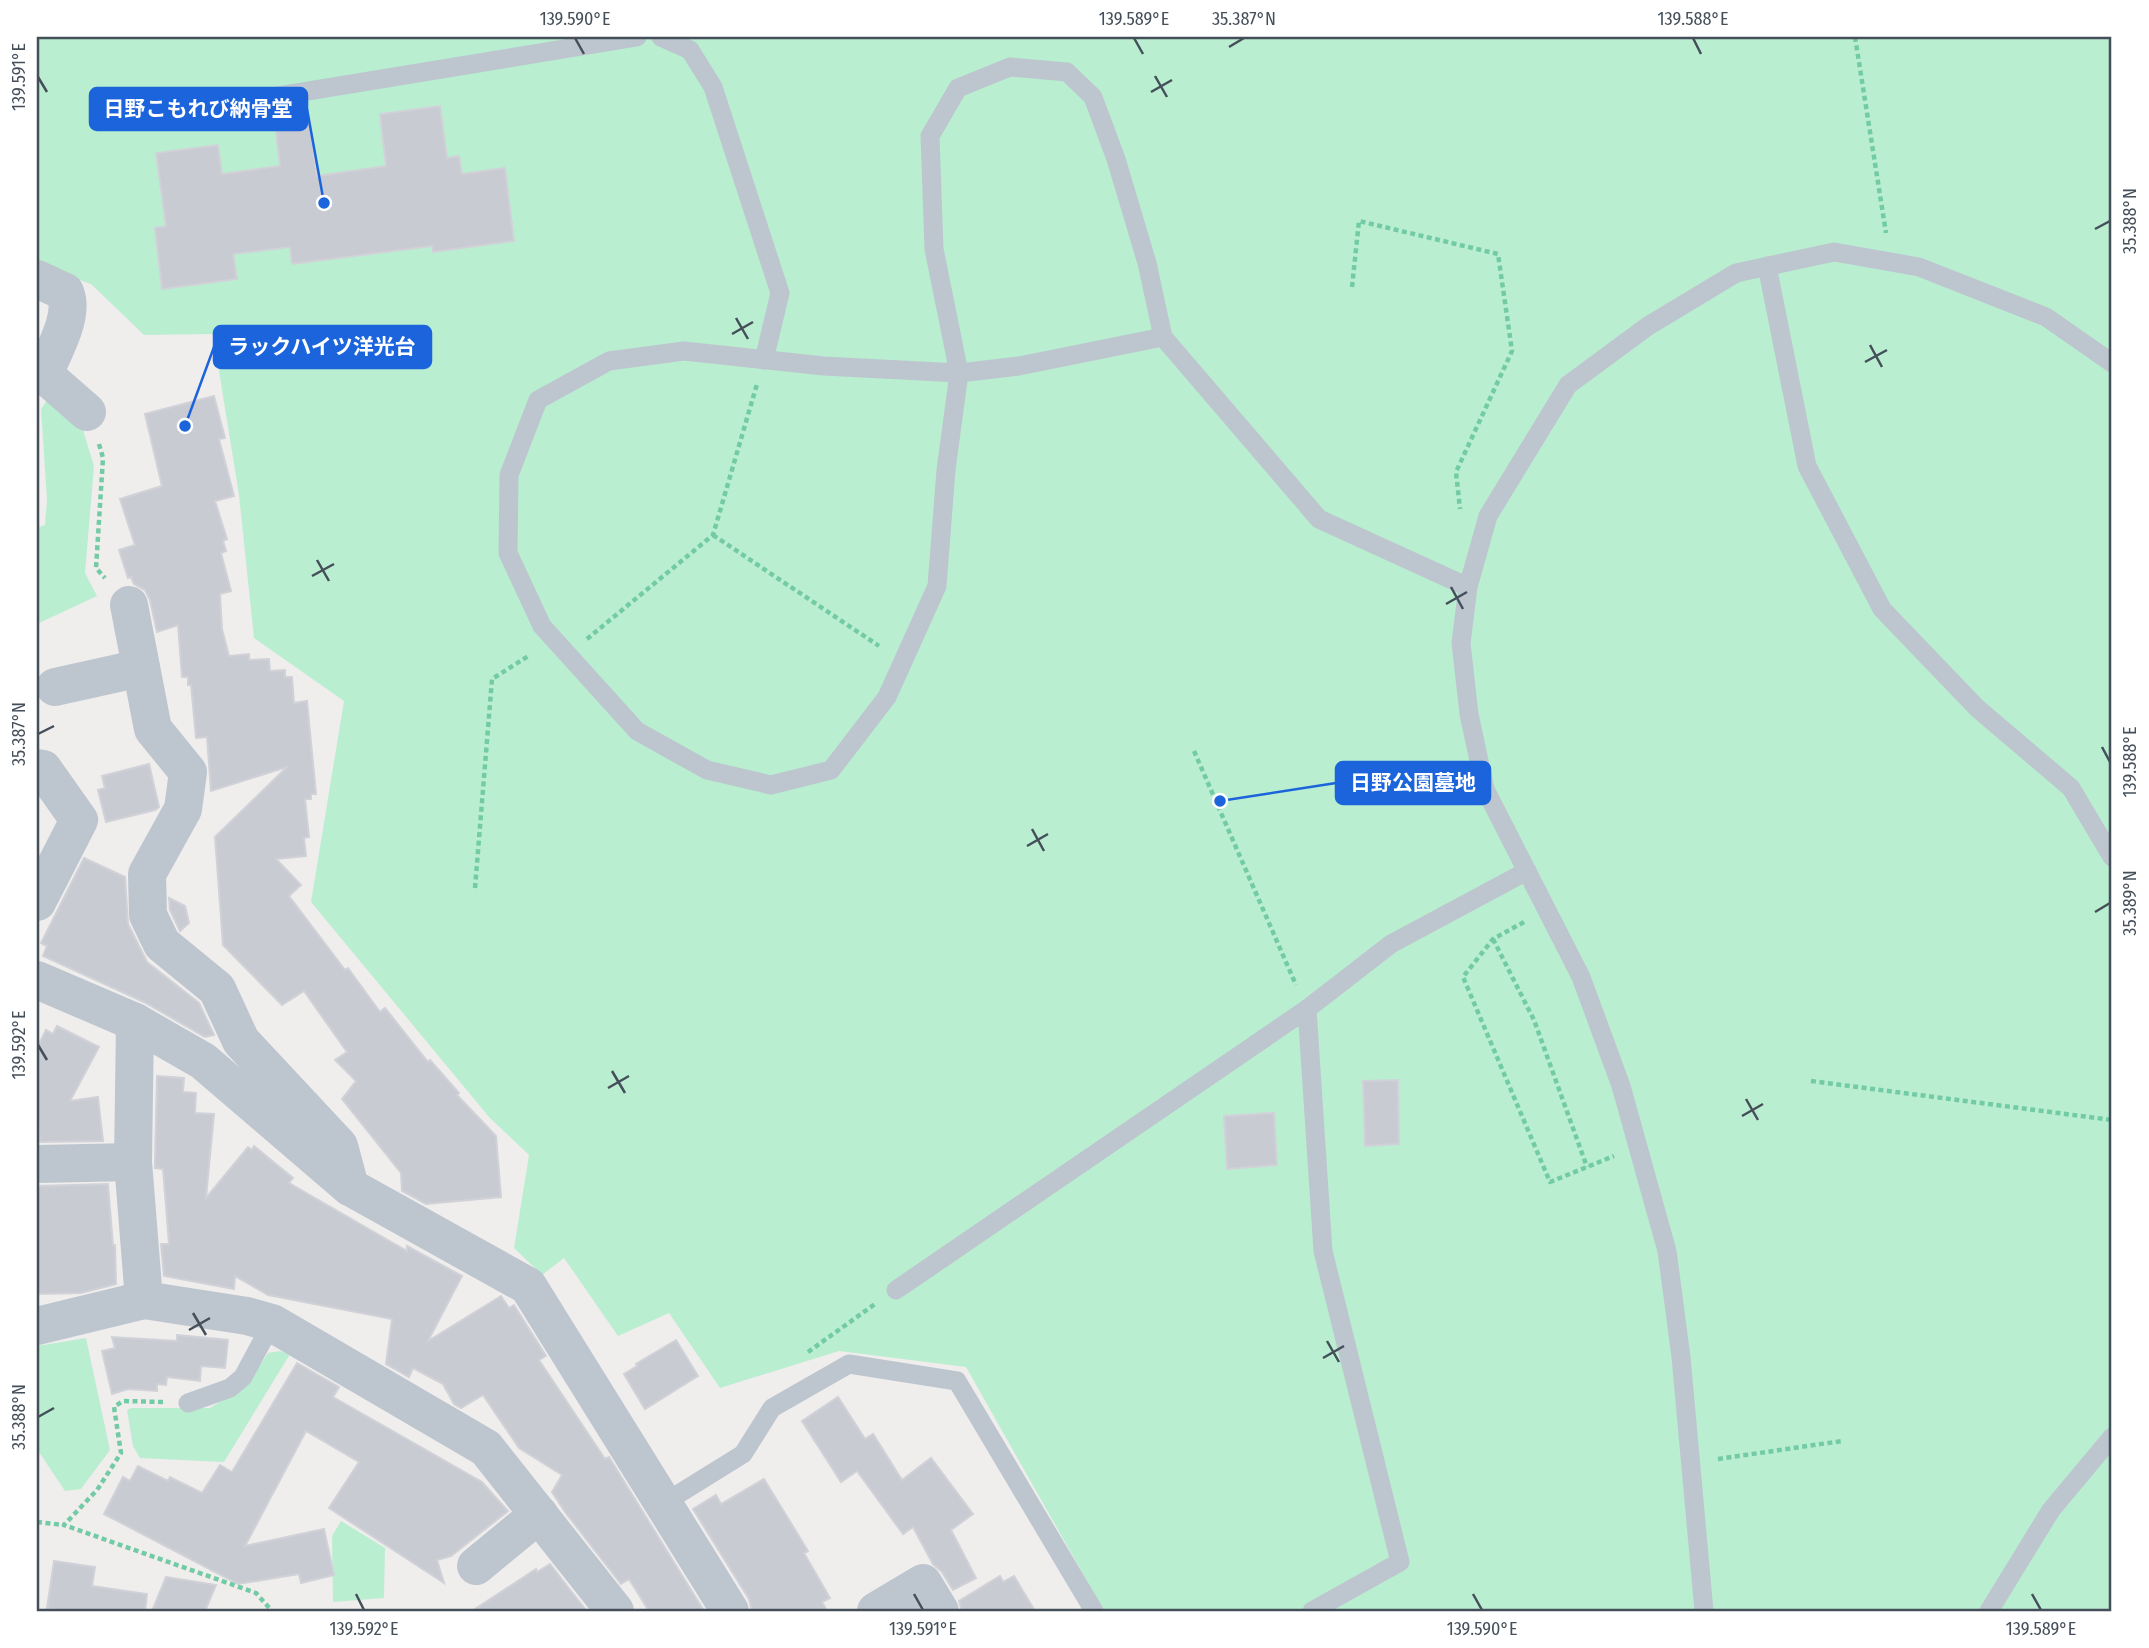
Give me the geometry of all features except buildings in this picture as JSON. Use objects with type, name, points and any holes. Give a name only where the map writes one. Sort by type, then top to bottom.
[{"type":"street","points":[[37,279],[65,292],[69,301],[64,324],[42,384],[87,412]]},
{"type":"street","points":[[129,605],[153,729],[188,772],[183,809],[147,874],[148,915],[162,944],[216,989],[241,1041],[339,1146],[350,1186]]},
{"type":"street","points":[[55,687],[141,668]]},
{"type":"street","points":[[37,768],[43,769],[79,820],[37,902]]},
{"type":"street","points":[[37,980],[135,1022],[203,1061],[350,1186],[528,1286],[730,1611]]},
{"type":"street","points":[[135,1022],[133,1162],[145,1300]]},
{"type":"street","points":[[37,1164],[133,1162]]},
{"type":"street","points":[[37,1326],[145,1300],[247,1316],[272,1323],[486,1448],[615,1611]]},
{"type":"street","points":[[476,1566],[538,1514]]},
{"type":"street","points":[[876,1611],[923,1583],[940,1611]]},
{"type":"lane","points":[[116,112],[254,100],[637,37]]},
{"type":"lane","points":[[661,37],[690,50],[713,87],[780,293],[764,360]]},
{"type":"lane","points":[[1163,337],[1019,366],[959,373],[824,366],[684,351],[609,361],[538,400],[509,475],[508,553],[542,626],[637,731],[707,770],[771,785],[831,769],[887,697],[937,586],[946,470],[959,373],[934,249],[930,136],[958,88],[1010,66],[1067,72],[1093,97],[1116,159],[1147,263],[1163,337],[1319,519],[1468,587]]},
{"type":"lane","points":[[1704,1611],[1681,1357],[1667,1251],[1621,1086],[1581,977],[1485,789],[1469,714],[1461,643],[1468,587],[1488,516],[1568,385],[1648,326],[1736,273],[1834,252],[1919,267],[2046,317],[2112,363]]},
{"type":"lane","points":[[1767,266],[1807,466],[1882,609],[1977,708],[2071,788],[2112,857]]},
{"type":"lane","points":[[896,1290],[1307,1009],[1391,944],[1527,871]]},
{"type":"lane","points":[[1307,1009],[1323,1251],[1400,1562],[1312,1611]]},
{"type":"lane","points":[[188,1403],[230,1388],[243,1377],[272,1323]]},
{"type":"lane","points":[[664,1503],[743,1454],[772,1408],[849,1364],[957,1381],[1094,1611]]},
{"type":"lane","points":[[1989,1611],[2051,1510],[2111,1436]]},
{"type":"path","points":[[1854,37],[1891,262]]},
{"type":"path","points":[[1352,287],[1359,221],[1498,254],[1512,351],[1456,472],[1460,510]]},
{"type":"path","points":[[568,655],[713,535],[764,360]]},
{"type":"path","points":[[87,412],[103,457],[96,568],[129,605]]},
{"type":"path","points":[[713,535],[903,662]]},
{"type":"path","points":[[475,888],[492,680],[554,640]]},
{"type":"path","points":[[1195,751],[1307,1009]]},
{"type":"path","points":[[1547,910],[1493,939],[1463,977],[1550,1182],[1638,1147]]},
{"type":"path","points":[[1493,939],[1534,1020],[1587,1167]]},
{"type":"path","points":[[1811,1081],[2112,1120]]},
{"type":"path","points":[[64,1525],[97,1490],[121,1453],[114,1407],[123,1401],[188,1403]]},
{"type":"path","points":[[1690,1463],[1842,1441]]},
{"type":"path","points":[[37,1522],[64,1525],[256,1593],[272,1611]]},
{"type":"green space","points":[[37,37],[2112,37],[2112,1611],[1104,1611],[966,1367],[839,1351],[720,1388],[669,1313],[618,1336],[564,1258],[542,1275],[514,1248],[529,1155],[489,1117],[311,902],[344,701],[254,638],[239,495],[213,334],[144,335],[91,284],[37,265]]},
{"type":"green space","points":[[48,399],[83,430],[94,466],[85,573],[97,596],[37,624],[37,528],[45,525],[47,500],[41,409]]},
{"type":"green space","points":[[86,1338],[110,1450],[81,1489],[65,1491],[37,1449],[37,1346]]},
{"type":"green space","points":[[280,1351],[290,1354],[224,1462],[140,1458],[133,1446],[127,1410],[210,1408],[247,1384],[268,1353]]},
{"type":"green space","points":[[341,1521],[385,1548],[384,1598],[333,1602],[332,1536]]},
{"type":"place","name":"日野こもれび納骨堂","points":[[324,203]]},
{"type":"place","name":"ラックハイツ洋光台","points":[[185,426]]},
{"type":"place","name":"日野公園墓地","points":[[1220,801]]}]
